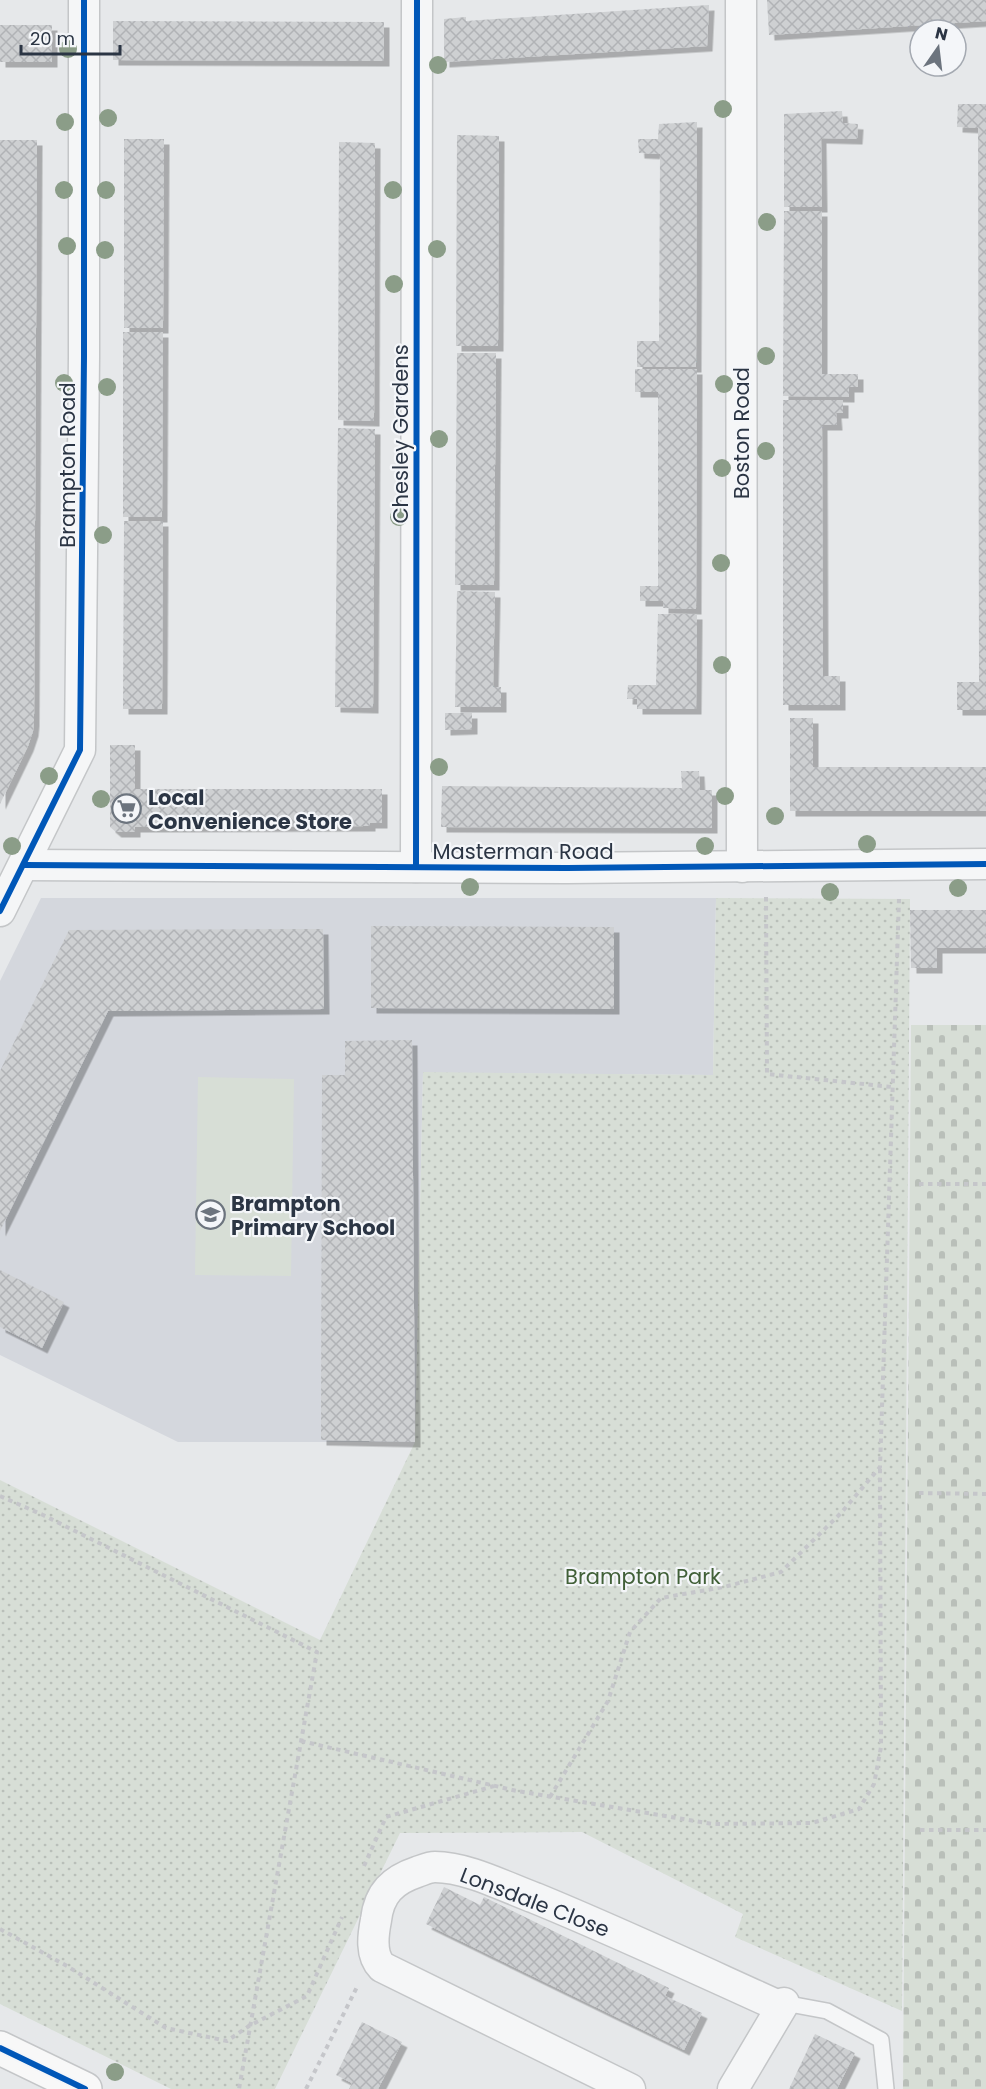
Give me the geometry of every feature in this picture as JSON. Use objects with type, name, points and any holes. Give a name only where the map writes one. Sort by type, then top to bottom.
[{"type":"street","name":"Brampton Road","points":[[0,911],[80,750],[84,0]]},
{"type":"street","name":"Chesley Gardens","points":[[416,867],[417,0]]},
{"type":"street","name":"Boston Road","points":[[741,0],[754,866]]},
{"type":"street","name":"Masterman Road","points":[[24,866],[416,867],[986,864]]},
{"type":"street","name":"Lonsdale Close","points":[[374,1953],[376,1915],[387,1888],[404,1877],[433,1867],[491,1881],[564,1910],[782,2005]]},
{"type":"street","points":[[374,1953],[382,1967],[630,2089]]},
{"type":"street","points":[[733,2089],[782,2005]]},
{"type":"street","points":[[0,2048],[85,2089]]},
{"type":"lane","points":[[782,2005],[827,2011],[881,2040],[886,2089]]},
{"type":"path","points":[[754,866],[767,1074],[892,1086]]},
{"type":"path","points":[[301,1741],[550,1797],[712,1824],[812,1823],[859,1809],[874,1784],[881,1747],[880,1467],[898,899]]},
{"type":"path","points":[[919,1184],[986,1184]]},
{"type":"path","points":[[550,1797],[608,1701],[630,1632],[662,1598],[724,1587],[781,1572],[841,1513],[880,1467]]},
{"type":"path","points":[[919,1494],[986,1494]]},
{"type":"path","points":[[0,1496],[43,1515],[317,1652],[239,2089]]},
{"type":"path","points":[[920,1830],[986,1830]]},
{"type":"path","points":[[0,1929],[67,1966],[165,2028],[227,2041],[249,2026]]},
{"type":"path","points":[[306,2089],[374,1953]]},
{"type":"shaded area","name":"Brampton Primary School","points":[[41,898],[716,898],[713,1075],[423,1073],[415,1442],[178,1442],[0,1355],[0,981]]},
{"type":"green space","name":"Brampton Park","points":[[716,898],[910,899],[902,2011],[735,1937],[743,1914],[582,1832],[400,1833],[275,2089],[171,2089],[0,2004],[0,1480],[320,1640],[415,1442],[423,1072],[713,1075]]},
{"type":"green space","points":[[911,1025],[986,1025],[986,2089],[903,2089]]},
{"type":"green space","points":[[198,1077],[294,1079],[291,1276],[195,1275]]},
{"type":"building","points":[[767,0],[986,0],[986,21],[968,22],[968,18],[908,18],[908,26],[769,35]]},
{"type":"building","points":[[709,5],[707,46],[444,62],[444,19],[466,17],[466,21]]},
{"type":"building","points":[[113,21],[384,22],[384,61],[113,60]]},
{"type":"building","points":[[0,25],[52,25],[52,62],[0,62]]},
{"type":"building","points":[[958,104],[986,104],[986,710],[957,710],[957,682],[979,682],[978,128],[957,127]]},
{"type":"building","points":[[842,111],[843,123],[858,124],[857,139],[821,138],[822,207],[784,207],[784,114]]},
{"type":"building","points":[[697,122],[696,367],[637,367],[637,341],[659,341],[660,154],[639,153],[638,139],[658,139],[659,124]]},
{"type":"building","points":[[457,135],[499,136],[498,346],[456,346]]},
{"type":"building","points":[[124,139],[164,139],[163,328],[124,328]]},
{"type":"building","points":[[0,140],[37,140],[34,721],[28,746],[0,804]]},
{"type":"building","points":[[339,142],[375,143],[374,421],[338,420]]},
{"type":"building","points":[[784,211],[822,211],[822,374],[858,374],[858,387],[849,387],[849,397],[783,396]]},
{"type":"building","points":[[123,332],[163,332],[162,517],[123,517]]},
{"type":"building","points":[[457,353],[496,353],[494,585],[455,585]]},
{"type":"building","points":[[635,369],[697,369],[696,609],[663,608],[663,601],[640,601],[640,586],[658,586],[658,392],[635,392]]},
{"type":"building","points":[[783,400],[843,400],[843,413],[836,413],[837,425],[822,425],[823,676],[840,676],[840,705],[783,705]]},
{"type":"building","points":[[338,428],[375,429],[373,708],[335,707]]},
{"type":"building","points":[[124,521],[163,521],[162,709],[123,709]]},
{"type":"building","points":[[457,591],[495,592],[493,687],[501,687],[501,707],[455,707]]},
{"type":"building","points":[[658,614],[697,614],[696,709],[637,709],[637,699],[627,699],[628,685],[656,685]]},
{"type":"building","points":[[445,713],[472,713],[472,729],[445,730]]},
{"type":"building","points":[[790,718],[813,718],[813,767],[986,767],[986,811],[790,811]]},
{"type":"building","points":[[110,745],[135,745],[135,789],[382,789],[382,823],[370,823],[370,826],[135,827],[135,832],[116,832],[110,827]]},
{"type":"building","points":[[681,771],[699,771],[700,790],[712,790],[712,828],[441,827],[442,786],[682,788]]},
{"type":"building","points":[[910,910],[986,910],[986,948],[937,948],[937,968],[911,968]]},
{"type":"building","points":[[371,926],[614,927],[614,1009],[371,1008]]},
{"type":"building","points":[[323,929],[324,1009],[108,1011],[0,1231],[0,1071],[69,930]]},
{"type":"building","points":[[412,1040],[415,1442],[321,1440],[322,1075],[345,1075],[345,1041]]},
{"type":"building","points":[[0,1270],[64,1302],[42,1348],[0,1327]]},
{"type":"building","points":[[444,1887],[480,1905],[484,1897],[669,1988],[665,1996],[702,2013],[684,2050],[426,1924]]},
{"type":"building","points":[[362,2022],[402,2042],[378,2089],[349,2089],[352,2083],[336,2075]]},
{"type":"building","points":[[815,2034],[855,2053],[837,2089],[789,2089]]},
{"type":"cycle path","points":[[0,911],[80,750],[84,357],[84,0]]},
{"type":"cycle path","points":[[416,867],[417,0]]},
{"type":"cycle path","points":[[24,865],[567,868],[986,864]]},
{"type":"cycle path","points":[[0,2048],[85,2089]]},
{"type":"place","name":"Local Convenience Store","points":[[127,809]]},
{"type":"place","name":"Brampton Primary School","points":[[210,1215]]}]
